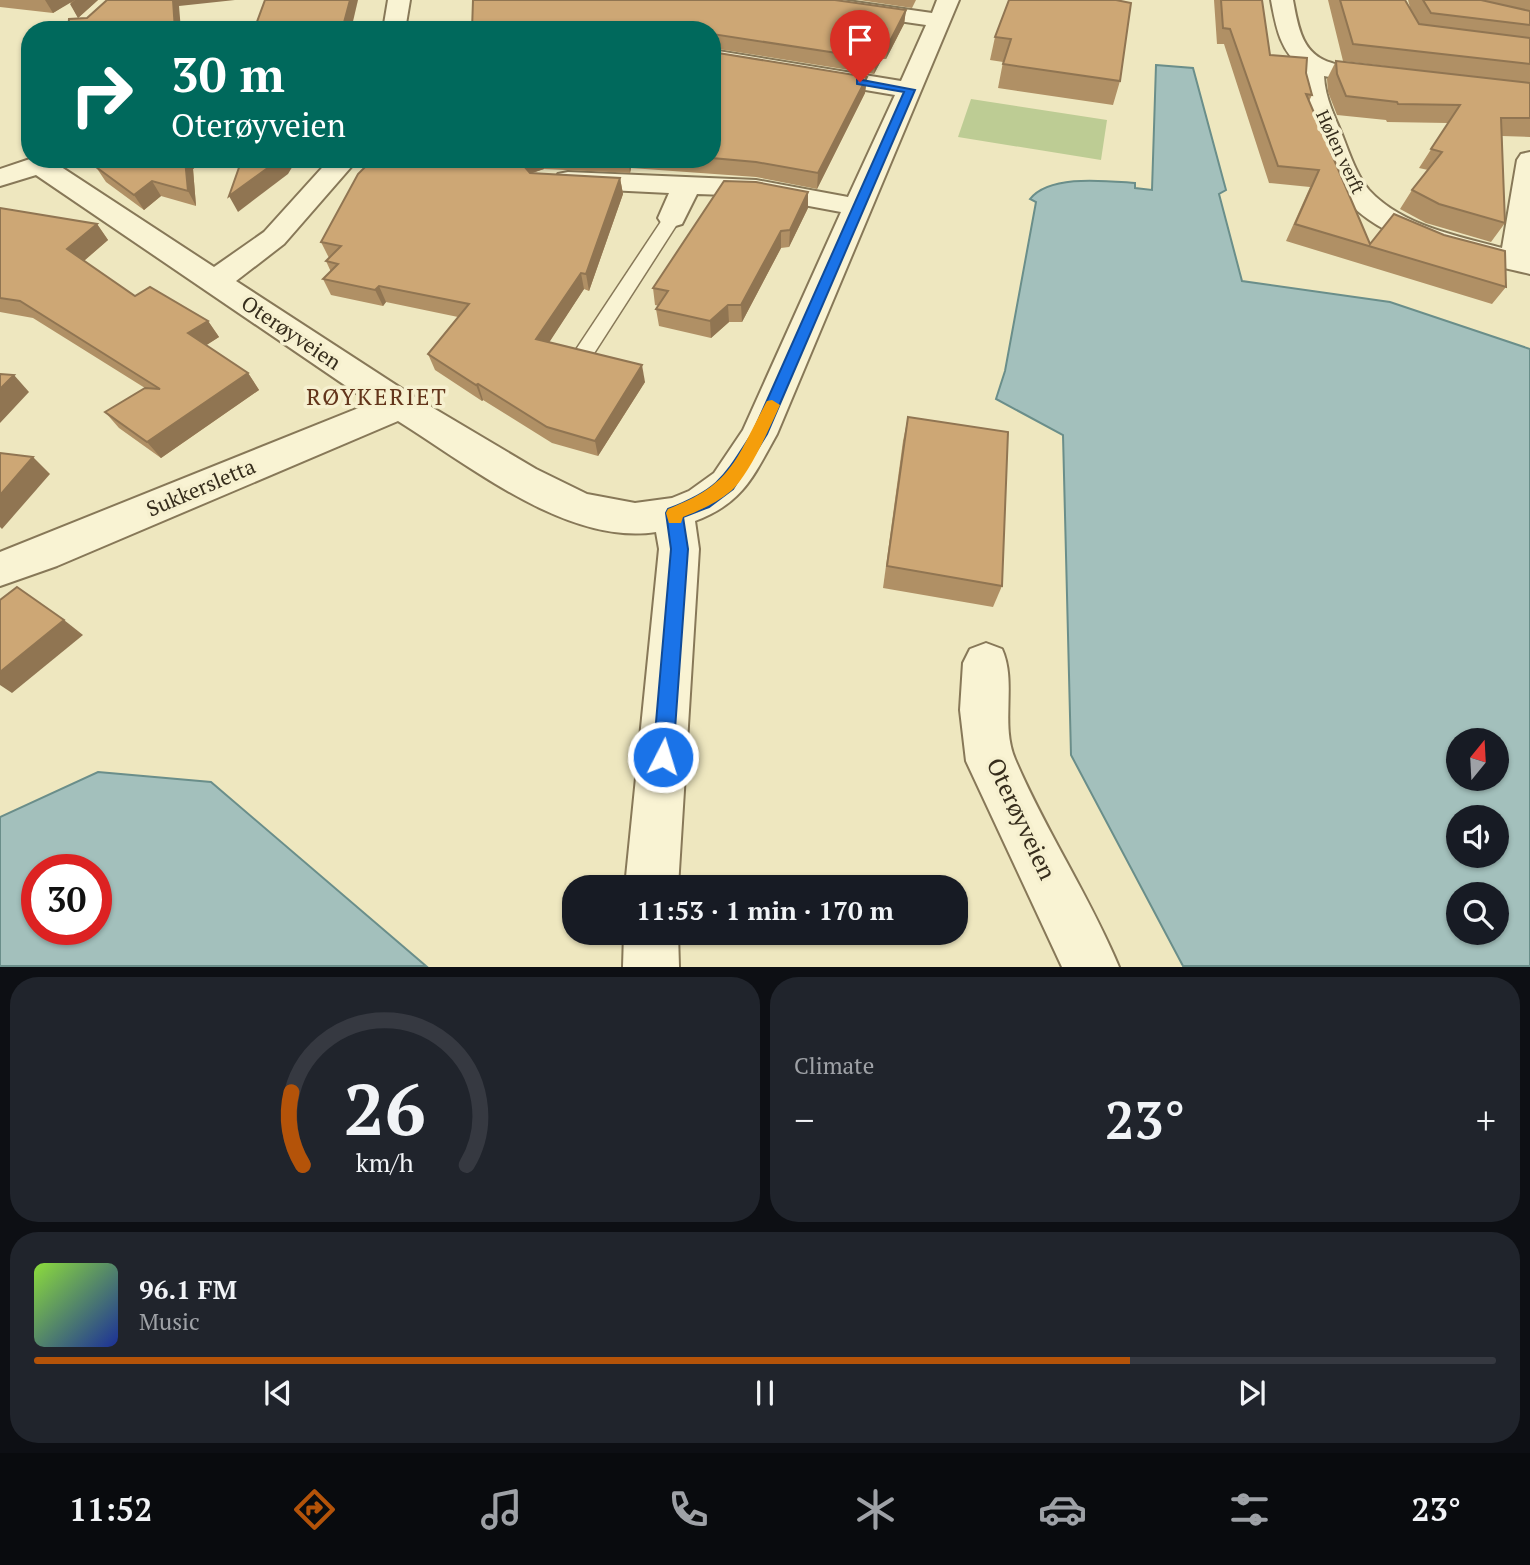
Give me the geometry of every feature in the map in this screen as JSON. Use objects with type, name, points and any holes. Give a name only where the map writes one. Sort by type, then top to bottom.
[{"type":"street","points":[[396,21],[399,0]]},
{"type":"street","points":[[795,0],[943,10]]},
{"type":"street","points":[[1282,0],[1291,42],[1300,56],[1317,67],[1367,76]]},
{"type":"street","name":"Oterøyveien","points":[[49,168],[400,405],[522,480],[580,508],[635,519],[674,513],[703,502],[728,484],[760,434],[943,10]]},
{"type":"street","points":[[721,58],[910,90]]},
{"type":"street","name":"Hølen verft","points":[[1317,67],[1312,76],[1313,93],[1356,193],[1370,208],[1390,221],[1522,263],[1530,160]]},
{"type":"street","points":[[0,178],[25,168]]},
{"type":"street","points":[[214,282],[274,238],[337,168]]},
{"type":"street","points":[[544,180],[756,188],[858,208]]},
{"type":"street","points":[[671,218],[687,184]]},
{"type":"street","name":"Sukkersletta","points":[[0,569],[400,405]]},
{"type":"street","points":[[653,875],[679,549],[674,513]]},
{"type":"street","name":"Oterøyveien","points":[[986,663],[983,710],[990,761],[1091,967]]},
{"type":"street","points":[[651,945],[651,967]]},
{"type":"lane","points":[[583,353],[671,218]]},
{"type":"green space","points":[[971,99],[1107,120],[1101,160],[958,137]]},
{"type":"water","points":[[1156,65],[1193,68],[1226,190],[1219,194],[1242,281],[1390,302],[1530,349],[1530,966],[1183,966],[1071,755],[1063,435],[996,399],[1005,371],[1036,202],[1030,199],[1039,191],[1064,182],[1135,183],[1135,188],[1152,190]]},
{"type":"water","points":[[98,772],[211,782],[426,966],[0,966],[0,817]]},
{"type":"building","points":[[107,0],[173,0],[174,21],[69,21],[87,18]]},
{"type":"building","points":[[265,0],[350,0],[344,21],[257,21]]},
{"type":"building","points":[[473,0],[835,0],[906,10],[888,45],[884,44],[876,59],[721,35],[721,21],[472,21]]},
{"type":"building","points":[[1009,0],[1116,0],[1131,3],[1120,81],[1003,64],[1011,39],[995,37]]},
{"type":"building","points":[[1221,0],[1262,0],[1270,55],[1307,58],[1306,73],[1312,95],[1306,94],[1370,244],[1394,214],[1444,235],[1505,251],[1506,287],[1295,224],[1319,170],[1278,166],[1230,29],[1223,28]]},
{"type":"building","points":[[1340,0],[1405,0],[1419,24],[1530,38],[1530,64],[1353,44]]},
{"type":"building","points":[[1423,0],[1481,0],[1530,11],[1530,25],[1431,13]]},
{"type":"building","points":[[721,53],[867,77],[818,173],[721,159]]},
{"type":"building","points":[[1336,61],[1530,83],[1530,118],[1501,118],[1505,223],[1439,204],[1412,190],[1442,152],[1431,149],[1460,105],[1398,104],[1346,96],[1337,74]]},
{"type":"building","points":[[97,168],[186,168],[188,191],[152,181],[134,195]]},
{"type":"building","points":[[239,168],[268,168],[229,196]]},
{"type":"building","points":[[364,168],[526,168],[530,173],[620,178],[586,274],[581,273],[536,339],[642,365],[595,441],[547,427],[428,354],[469,304],[379,286],[375,290],[323,279],[338,264],[326,261],[341,246],[321,242],[358,174]]},
{"type":"building","points":[[724,181],[756,182],[808,192],[790,230],[781,231],[741,305],[728,305],[710,321],[656,309],[668,291],[653,288]]},
{"type":"building","points":[[0,208],[97,224],[67,249],[135,296],[150,287],[208,321],[188,333],[248,373],[147,442],[105,412],[145,388],[160,389],[20,301],[0,298]]},
{"type":"building","points":[[0,374],[14,375],[0,389]]},
{"type":"building","points":[[908,417],[1008,432],[1002,586],[887,566]]},
{"type":"building","points":[[0,453],[33,457],[0,495]]},
{"type":"building","points":[[17,587],[64,620],[0,672],[0,600]]},
{"type":"slow traffic","points":[[675,519],[674,513],[703,502],[728,484],[760,434],[772,405]]},
{"type":"district","name":"RØYKERIET","points":[[377,397]]},
{"type":"route","points":[[663,757],[679,549],[674,513],[703,502],[728,484],[760,434],[910,90],[860,82]]}]
